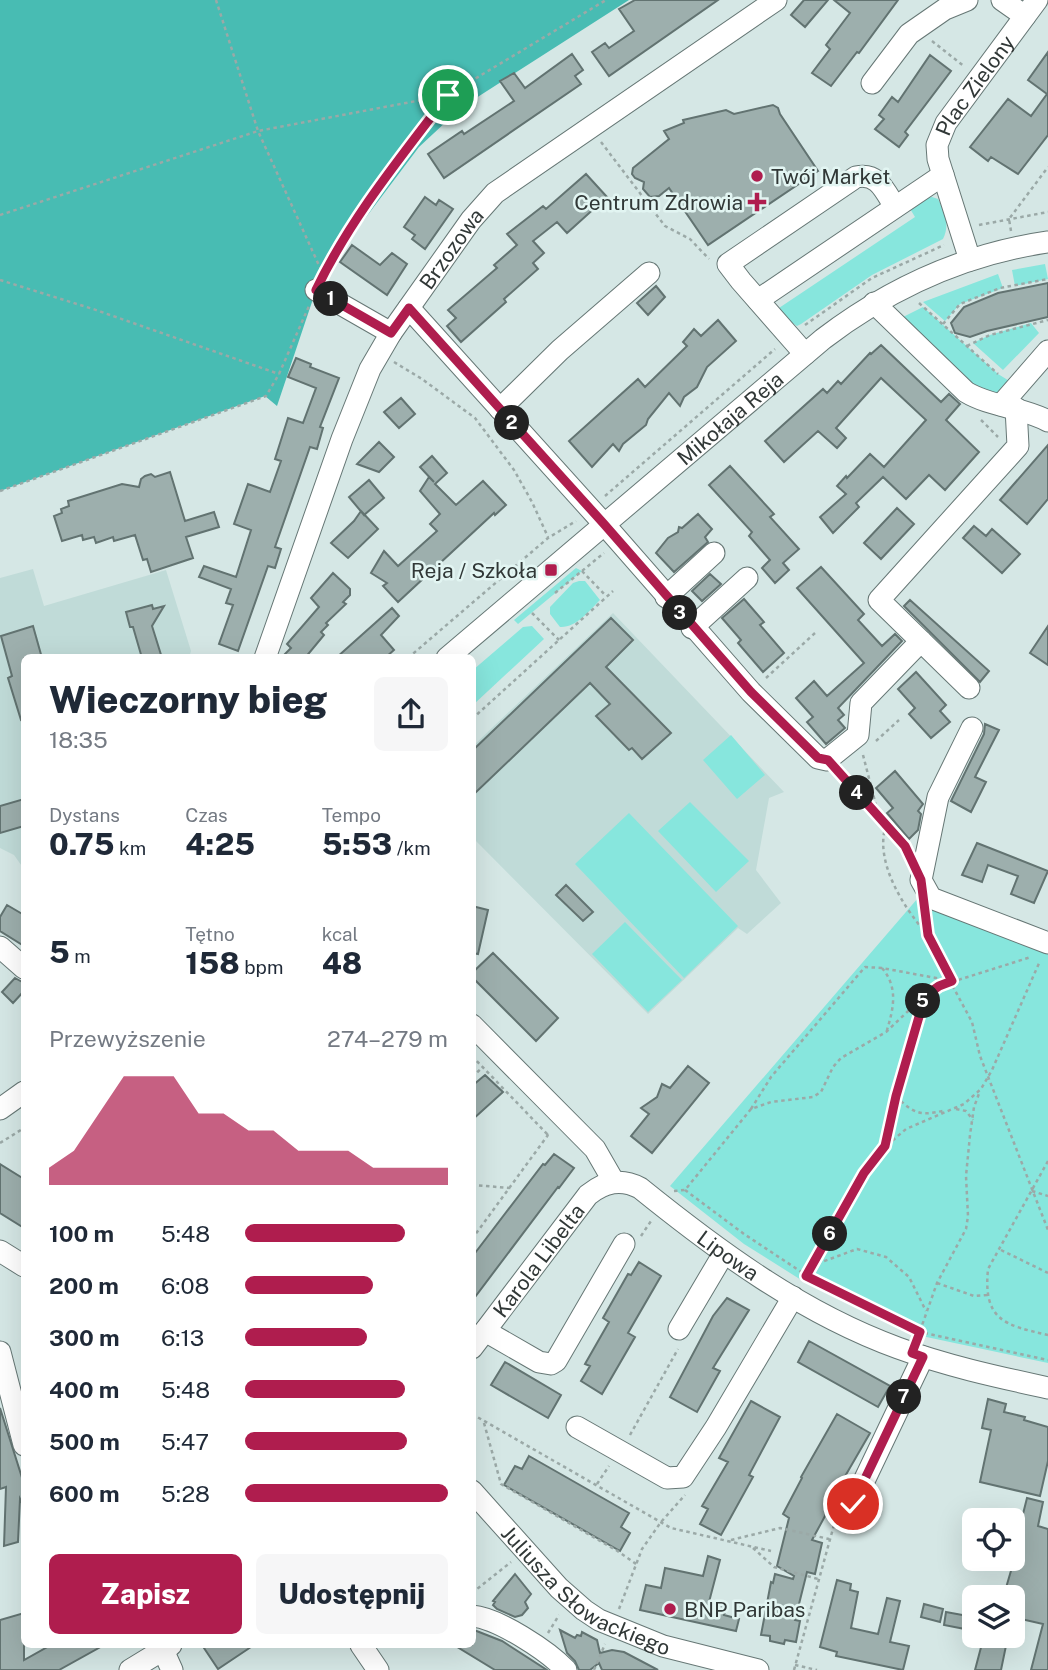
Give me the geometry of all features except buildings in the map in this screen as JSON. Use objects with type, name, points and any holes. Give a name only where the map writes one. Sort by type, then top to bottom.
[{"type":"street","name":"Brzozowa","points":[[266,654],[370,369],[391,333],[483,205],[495,193],[776,0]]},
{"type":"street","points":[[872,83],[909,34],[945,9],[967,0]]},
{"type":"street","points":[[1002,0],[1031,8]]},
{"type":"street","name":"Plac Zielony","points":[[970,260],[937,152],[939,135],[1031,8]]},
{"type":"street","points":[[806,354],[728,264],[856,177],[869,175],[877,180],[895,206]]},
{"type":"street","points":[[758,300],[943,175]]},
{"type":"street","name":"Mikołaja Reja","points":[[452,654],[843,324],[905,286],[970,260],[1048,242]]},
{"type":"street","points":[[500,409],[560,350],[649,273]]},
{"type":"street","points":[[319,283],[391,333]]},
{"type":"street","points":[[874,303],[966,393],[978,400],[1046,416]]},
{"type":"street","points":[[409,308],[604,524],[692,628],[751,692],[818,758],[828,760],[858,735],[860,703],[921,641]]},
{"type":"street","points":[[1008,406],[1048,351]]},
{"type":"street","points":[[969,688],[879,600],[1018,446],[1008,406]]},
{"type":"street","points":[[666,597],[714,553]]},
{"type":"street","points":[[692,628],[747,578]]},
{"type":"street","points":[[972,729],[938,797],[921,880],[931,898],[1047,945]]},
{"type":"street","points":[[0,947],[21,965]]},
{"type":"street","points":[[476,1029],[579,1131],[595,1149],[614,1182]]},
{"type":"street","points":[[0,1110],[21,1094]]},
{"type":"street","name":"Lipowa","points":[[614,1182],[635,1185],[724,1253],[793,1297],[867,1335],[923,1357],[1048,1388]]},
{"type":"street","name":"Karola Libelta","points":[[479,1339],[588,1195],[599,1187],[614,1182]]},
{"type":"street","points":[[479,1339],[539,1362],[556,1362],[624,1244]]},
{"type":"street","points":[[679,1329],[724,1253]]},
{"type":"street","points":[[577,1427],[667,1478],[683,1477],[793,1297]]},
{"type":"street","points":[[1,1357],[21,1373]]},
{"type":"street","points":[[1,1357],[19,1404]]},
{"type":"street","points":[[853,1504],[923,1357]]},
{"type":"street","name":"Juliusza Słowackiego","points":[[476,1495],[572,1600],[613,1628],[663,1646],[758,1670]]},
{"type":"street","points":[[476,1617],[487,1618],[539,1648],[566,1670]]},
{"type":"street","points":[[134,1659],[164,1648]]},
{"type":"street","points":[[167,1648],[172,1670]]},
{"type":"street","points":[[363,1648],[378,1670]]},
{"type":"path","points":[[216,0],[258,131],[319,283]]},
{"type":"path","points":[[0,215],[258,131],[448,95],[606,0]]},
{"type":"path","points":[[917,28],[979,78]]},
{"type":"path","points":[[0,491],[266,396],[279,374],[319,283],[351,226],[448,95]]},
{"type":"path","points":[[591,128],[665,226],[690,239],[710,260],[728,264]]},
{"type":"path","points":[[1009,219],[1048,167]]},
{"type":"path","points":[[960,230],[1048,212]]},
{"type":"path","points":[[943,324],[960,304],[1000,289],[1048,279]]},
{"type":"path","points":[[0,280],[93,309],[279,374]]},
{"type":"path","points":[[919,303],[998,374]]},
{"type":"path","points":[[967,346],[990,335],[1048,320]]},
{"type":"path","points":[[391,360],[475,418],[514,470],[548,538]]},
{"type":"path","points":[[582,571],[607,597]]},
{"type":"path","points":[[476,715],[614,591]]},
{"type":"path","points":[[532,613],[559,640]]},
{"type":"path","points":[[751,692],[815,634]]},
{"type":"path","points":[[858,735],[879,818]]},
{"type":"path","points":[[828,760],[905,846],[921,880],[928,935]]},
{"type":"path","points":[[886,825],[883,851],[900,900],[928,935],[971,1023],[980,1056],[1048,1230]]},
{"type":"path","points":[[751,1109],[771,1102],[813,1097],[821,1092],[833,1067],[841,1058],[886,1032],[939,986],[1047,945]]},
{"type":"path","points":[[920,1332],[937,1283],[966,1229],[966,1177],[974,1107],[1047,945]]},
{"type":"path","points":[[685,1190],[751,1109],[771,1077],[865,967],[952,981]]},
{"type":"path","points":[[882,968],[889,977],[894,1001],[886,1032]]},
{"type":"path","points":[[885,1146],[896,1096],[925,996]]},
{"type":"path","points":[[476,1060],[548,1135]]},
{"type":"path","points":[[476,1073],[483,1067]]},
{"type":"path","points":[[806,1276],[864,1173],[885,1146],[906,1129],[964,1104],[981,1089]]},
{"type":"path","points":[[896,1096],[918,1113],[928,1114],[954,1108],[966,1111],[973,1120]]},
{"type":"path","points":[[0,1143],[21,1130]]},
{"type":"path","points":[[476,1234],[548,1135],[564,1130],[572,1138],[579,1131]]},
{"type":"path","points":[[1048,1161],[988,1269],[987,1295],[996,1315],[1004,1321],[1048,1335]]},
{"type":"path","points":[[476,1185],[511,1188]]},
{"type":"path","points":[[624,1244],[633,1250],[672,1191],[685,1190],[806,1276],[920,1332],[1048,1360]]},
{"type":"path","points":[[1032,1191],[1048,1196]]},
{"type":"path","points":[[1000,1249],[1048,1273]]},
{"type":"path","points":[[811,1266],[857,1250],[886,1257],[909,1277],[927,1312]]},
{"type":"path","points":[[937,1283],[974,1296],[987,1295]]},
{"type":"path","points":[[597,1485],[621,1452],[681,1345],[679,1329]]},
{"type":"path","points":[[476,1416],[671,1528],[771,1551]]},
{"type":"path","points":[[483,1420],[502,1484],[636,1564]]},
{"type":"path","points":[[594,1670],[613,1628],[642,1549],[692,1486],[683,1477]]},
{"type":"path","points":[[794,1670],[834,1525],[853,1504]]},
{"type":"path","points":[[728,1541],[780,1528],[830,1539]]},
{"type":"path","points":[[751,1546],[774,1567],[818,1580]]},
{"type":"path","points":[[476,1590],[515,1558]]},
{"type":"path","points":[[539,1648],[562,1610]]},
{"type":"path","points":[[795,1665],[817,1670]]},
{"type":"shaded area","points":[[0,0],[629,0],[462,107],[419,147],[330,265],[316,290],[277,406],[265,396],[0,491]]},
{"type":"shaded area","points":[[923,198],[938,199],[945,214],[946,229],[943,239],[872,275],[801,324],[797,326],[788,320],[779,308],[915,217],[909,207]]},
{"type":"shaded area","points":[[1045,264],[1048,279],[1015,286],[1012,270]]},
{"type":"shaded area","points":[[998,274],[1003,288],[960,304],[945,321],[923,302]]},
{"type":"shaded area","points":[[923,307],[998,374],[1011,382],[1002,394],[978,390],[903,317]]},
{"type":"shaded area","points":[[1031,323],[1039,333],[1003,370],[973,343],[990,335]]},
{"type":"shaded area","points":[[576,568],[582,571],[518,624],[514,620]]},
{"type":"shaded area","points":[[33,569],[44,606],[166,570],[191,651],[190,654],[21,654],[21,865],[14,855],[0,848],[0,578]]},
{"type":"shaded area","points":[[585,581],[600,600],[577,622],[560,627],[550,614],[550,607],[573,583]]},
{"type":"shaded area","points":[[613,613],[784,792],[769,798],[756,870],[781,903],[747,934],[738,928],[648,1014],[476,841],[476,743]]},
{"type":"shaded area","points":[[532,626],[544,639],[476,702],[476,667],[523,627]]},
{"type":"shaded area","points":[[731,735],[765,775],[737,799],[703,760]]},
{"type":"shaded area","points":[[690,802],[749,861],[716,892],[658,831]]},
{"type":"shaded area","points":[[629,813],[738,926],[684,978],[575,864]]},
{"type":"shaded area","points":[[918,898],[1048,950],[1048,1363],[917,1335],[806,1283],[744,1244],[670,1186]]},
{"type":"shaded area","points":[[625,922],[682,980],[648,1012],[592,954]]},
{"type":"place","name":"Twój Market","points":[[757,176]]},
{"type":"place","name":"Centrum Zdrowia","points":[[757,202]]},
{"type":"place","name":"Reja / Szkoła","points":[[551,570]]},
{"type":"place","name":"BNP Paribas","points":[[670,1609]]},
{"type":"route","points":[[448,95],[351,226],[330,260],[316,290],[391,333],[409,308],[751,692],[818,758],[828,760],[905,846],[921,880],[928,935],[937,957],[952,981],[925,996],[896,1096],[885,1146],[864,1173],[806,1276],[920,1332],[912,1353],[923,1357],[853,1504]]}]
